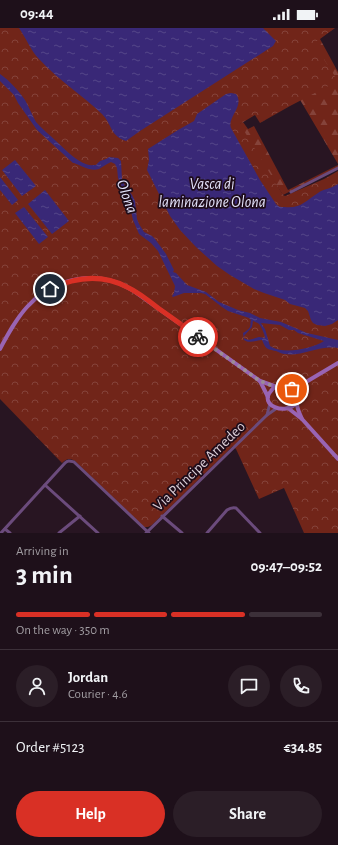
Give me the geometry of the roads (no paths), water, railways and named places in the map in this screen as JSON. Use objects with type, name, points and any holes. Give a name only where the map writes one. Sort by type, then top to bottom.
[{"type":"street","points":[[291,192],[338,168]]},
{"type":"street","points":[[0,349],[20,315],[42,294],[59,285],[77,279],[94,278],[120,283],[134,291],[260,381],[276,387],[288,387],[306,382],[338,363]]},
{"type":"street","points":[[260,381],[272,406],[278,408],[288,408],[293,407],[296,404]]},
{"type":"street","points":[[302,419],[296,404],[297,397],[306,382]]},
{"type":"street","points":[[267,415],[270,392],[276,387]]},
{"type":"street","points":[[288,387],[294,391],[297,397]]},
{"type":"street","name":"Via Principe Amedeo","points":[[148,533],[162,516],[267,415],[278,408]]},
{"type":"street","points":[[288,408],[302,419],[338,459]]},
{"type":"street","points":[[1,533],[64,464],[70,461],[74,462],[148,533]]},
{"type":"street","points":[[45,485],[98,533]]},
{"type":"street","points":[[208,533],[231,507],[234,507],[260,533]]},
{"type":"street","points":[[60,533],[80,516]]},
{"type":"street","points":[[162,516],[182,533]]},
{"type":"street","points":[[5,529],[10,533]]},
{"type":"water","name":"Vasca di laminazione Olona","points":[[19,28],[263,28],[276,41],[273,46],[126,141],[114,133],[102,114],[54,74],[39,59],[33,52]]},
{"type":"water","name":"Olona","points":[[0,74],[17,89],[38,125],[79,160],[89,165],[97,165],[100,161],[109,157],[118,158],[121,161],[122,179],[135,201],[139,224],[144,232],[155,239],[166,254],[174,270],[173,272],[176,273],[187,285],[206,292],[219,302],[238,310],[250,313],[260,318],[281,322],[307,333],[338,340],[338,348],[324,348],[297,354],[283,354],[270,350],[264,345],[262,340],[251,342],[244,340],[243,333],[250,327],[251,320],[249,318],[228,311],[205,294],[184,293],[173,297],[175,286],[158,251],[151,243],[139,234],[133,220],[127,194],[123,190],[118,178],[115,164],[111,162],[99,169],[93,170],[73,163],[37,130],[14,95],[0,81]],"holes":[[[253,321],[260,325],[265,338],[259,337],[250,340],[244,338],[252,327]],[[261,323],[280,325],[289,330],[294,330],[298,333],[324,341],[297,350],[276,349],[270,346],[265,329]]]},
{"type":"water","name":"Vasca di laminazione Olona","points":[[226,94],[236,94],[238,103],[231,120],[231,128],[260,180],[277,205],[281,207],[299,206],[321,191],[338,184],[338,320],[332,324],[325,326],[313,323],[308,311],[305,308],[290,304],[285,300],[254,289],[217,266],[180,230],[170,216],[147,170],[149,160],[148,149],[194,121],[197,114]]},
{"type":"water","points":[[15,160],[36,186],[22,196],[2,170]]},
{"type":"water","points":[[0,177],[18,200],[12,205],[0,190]]},
{"type":"water","points":[[45,190],[69,221],[52,234],[28,204]]},
{"type":"water","points":[[24,207],[48,237],[39,244],[15,213]]}]
